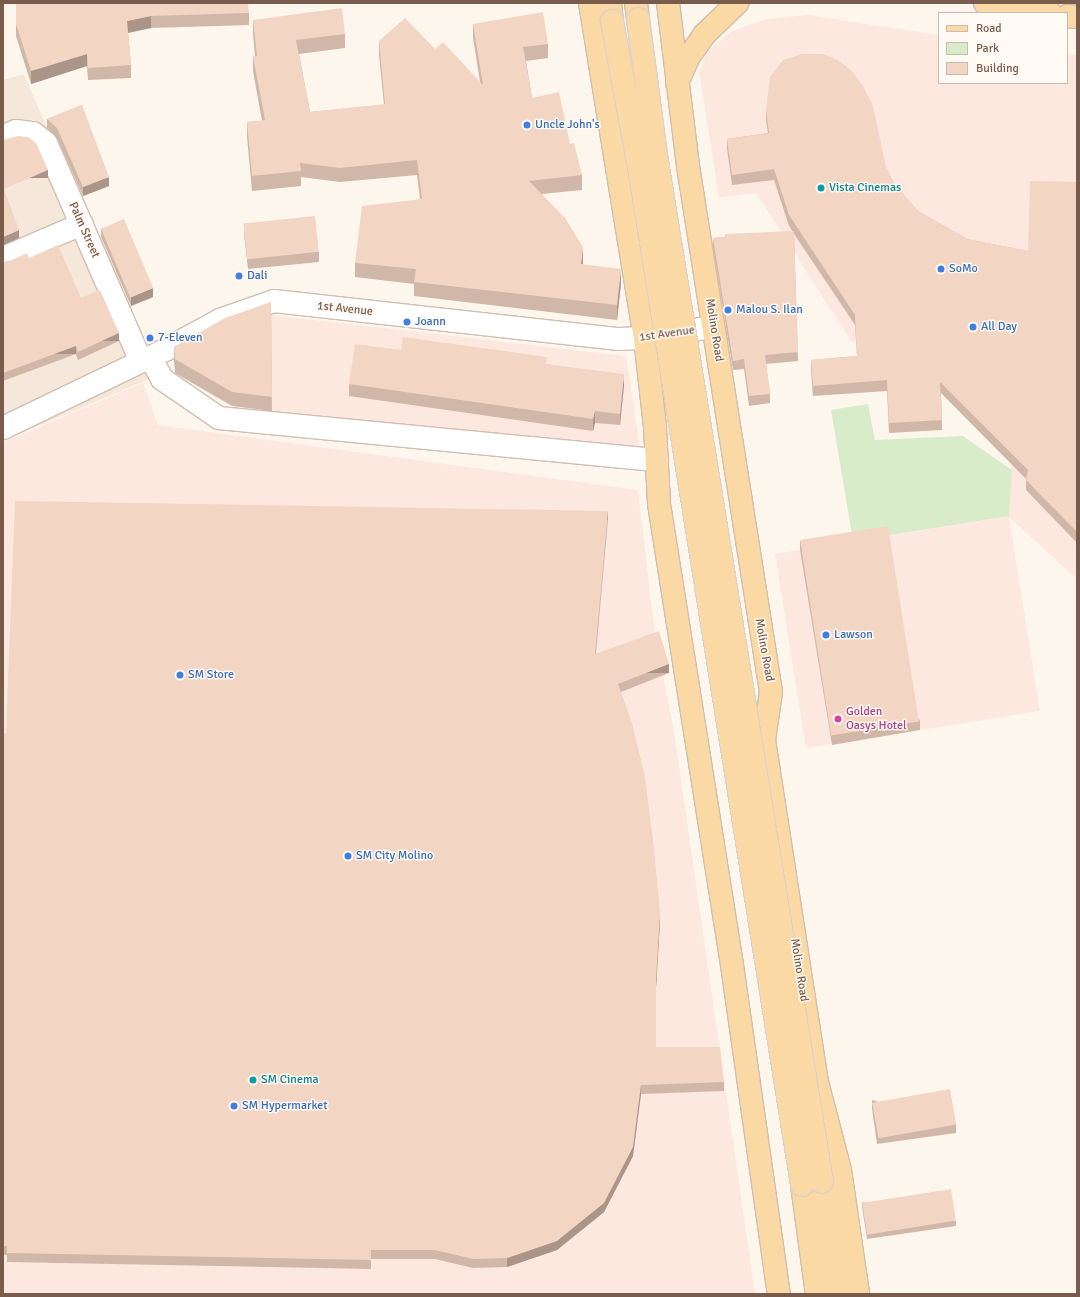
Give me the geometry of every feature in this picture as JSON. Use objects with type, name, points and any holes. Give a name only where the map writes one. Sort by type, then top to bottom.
[{"type":"main road","points":[[590,3],[645,338],[657,460],[659,504],[730,958],[779,1294]]},
{"type":"main road","points":[[610,3],[640,176],[817,1294]]},
{"type":"main road","name":"Molino Road","points":[[636,3],[657,163],[838,1294]]},
{"type":"main road","name":"Molino Road","points":[[668,3],[677,84],[713,327],[771,692],[764,740],[817,1082],[840,1170],[858,1294]]},
{"type":"main road","points":[[677,84],[688,58],[705,34],[737,3]]},
{"type":"main road","points":[[984,3],[1043,12]]},
{"type":"street","name":"Palm Street","points":[[3,136],[16,131],[33,133],[46,143],[82,224],[146,359],[162,379],[219,418],[657,460]]},
{"type":"street","points":[[3,258],[82,224]]},
{"type":"street","name":"1st Avenue","points":[[3,428],[146,359],[220,320],[274,301],[619,339],[645,338],[713,327]]},
{"type":"shaded area","name":"SoMo","points":[[808,15],[938,35],[938,84],[1068,84],[1068,54],[1077,55],[1077,579],[1009,517],[1040,711],[806,748],[775,554],[1009,516],[1016,357],[851,341],[756,193],[719,197],[699,72],[708,51],[732,31],[767,19]]},
{"type":"shaded area","points":[[24,74],[154,377],[3,441],[3,80]]},
{"type":"shaded area","points":[[271,315],[626,356],[640,448],[272,411]]},
{"type":"shaded area","name":"SM City Molino","points":[[143,383],[158,425],[638,490],[655,635],[674,731],[755,1294],[3,1294],[3,442]]},
{"type":"green space","points":[[868,404],[875,440],[963,436],[1012,470],[1009,516],[853,541],[831,410]]},
{"type":"building","points":[[16,3],[248,3],[249,13],[151,16],[127,21],[131,65],[88,68],[87,54],[31,71],[16,24]]},
{"type":"building","points":[[342,8],[345,34],[296,40],[310,112],[385,104],[379,41],[405,18],[435,49],[443,42],[483,85],[473,24],[543,12],[548,44],[523,47],[532,98],[559,92],[570,144],[574,143],[582,175],[529,181],[565,218],[583,247],[581,264],[621,269],[617,305],[414,282],[416,269],[355,263],[362,206],[422,199],[417,160],[340,168],[300,163],[301,171],[252,176],[247,122],[265,120],[253,56],[257,56],[253,20]]},
{"type":"building","points":[[802,54],[823,54],[838,60],[852,71],[863,86],[873,106],[886,167],[894,184],[918,211],[967,239],[1028,251],[1030,181],[1077,182],[1077,532],[1026,480],[1028,470],[940,382],[942,420],[889,423],[887,380],[813,386],[811,360],[857,356],[855,315],[789,215],[774,169],[732,175],[727,139],[769,133],[766,110],[770,77],[783,60]]},
{"type":"building","points":[[82,105],[109,177],[83,187],[57,128],[47,119]]},
{"type":"building","points":[[18,136],[28,137],[36,143],[48,170],[4,189],[19,230],[3,237],[3,140]]},
{"type":"building","points":[[315,216],[319,252],[247,259],[243,224]]},
{"type":"building","points":[[124,219],[153,288],[130,298],[101,229]]},
{"type":"building","points":[[794,231],[798,352],[765,355],[770,394],[749,396],[744,359],[733,361],[713,238],[725,237],[725,234]]},
{"type":"building","points":[[58,245],[81,298],[100,290],[119,333],[78,352],[76,346],[3,373],[3,262],[8,262],[27,253],[29,258]]},
{"type":"building","points":[[271,302],[272,397],[232,392],[175,359],[174,347],[225,318]]},
{"type":"building","points":[[403,337],[547,357],[546,364],[624,374],[620,414],[595,411],[593,419],[349,384],[355,344],[401,350]]},
{"type":"building","name":"SM City Molino","points":[[15,501],[608,511],[595,654],[659,631],[669,664],[618,684],[632,723],[645,777],[654,848],[660,913],[656,979],[656,1047],[720,1047],[724,1082],[641,1085],[633,1147],[604,1203],[557,1241],[507,1258],[473,1259],[435,1250],[371,1250],[371,1260],[7,1253],[7,1246],[3,1246],[3,733],[6,733]]},
{"type":"building","points":[[888,526],[919,722],[831,735],[800,540]]},
{"type":"building","points":[[950,1089],[956,1124],[878,1138],[872,1103]]},
{"type":"building","points":[[951,1189],[956,1221],[867,1235],[862,1203]]},
{"type":"place","name":"Uncle John's","points":[[527,125]]},
{"type":"place","name":"Vista Cinemas","points":[[821,188]]},
{"type":"place","name":"SoMo","points":[[941,269]]},
{"type":"place","name":"Dali","points":[[239,276]]},
{"type":"place","name":"Malou S. Ilan","points":[[728,310]]},
{"type":"place","name":"Joann","points":[[407,322]]},
{"type":"place","name":"All Day","points":[[973,327]]},
{"type":"place","name":"7-Eleven","points":[[150,338]]},
{"type":"place","name":"Lawson","points":[[826,635]]},
{"type":"place","name":"SM Store","points":[[180,675]]},
{"type":"place","name":"Golden Oasys Hotel","points":[[838,719]]},
{"type":"place","name":"SM City Molino","points":[[348,856]]},
{"type":"place","name":"SM Cinema","points":[[253,1080]]},
{"type":"place","name":"SM Hypermarket","points":[[234,1106]]}]
